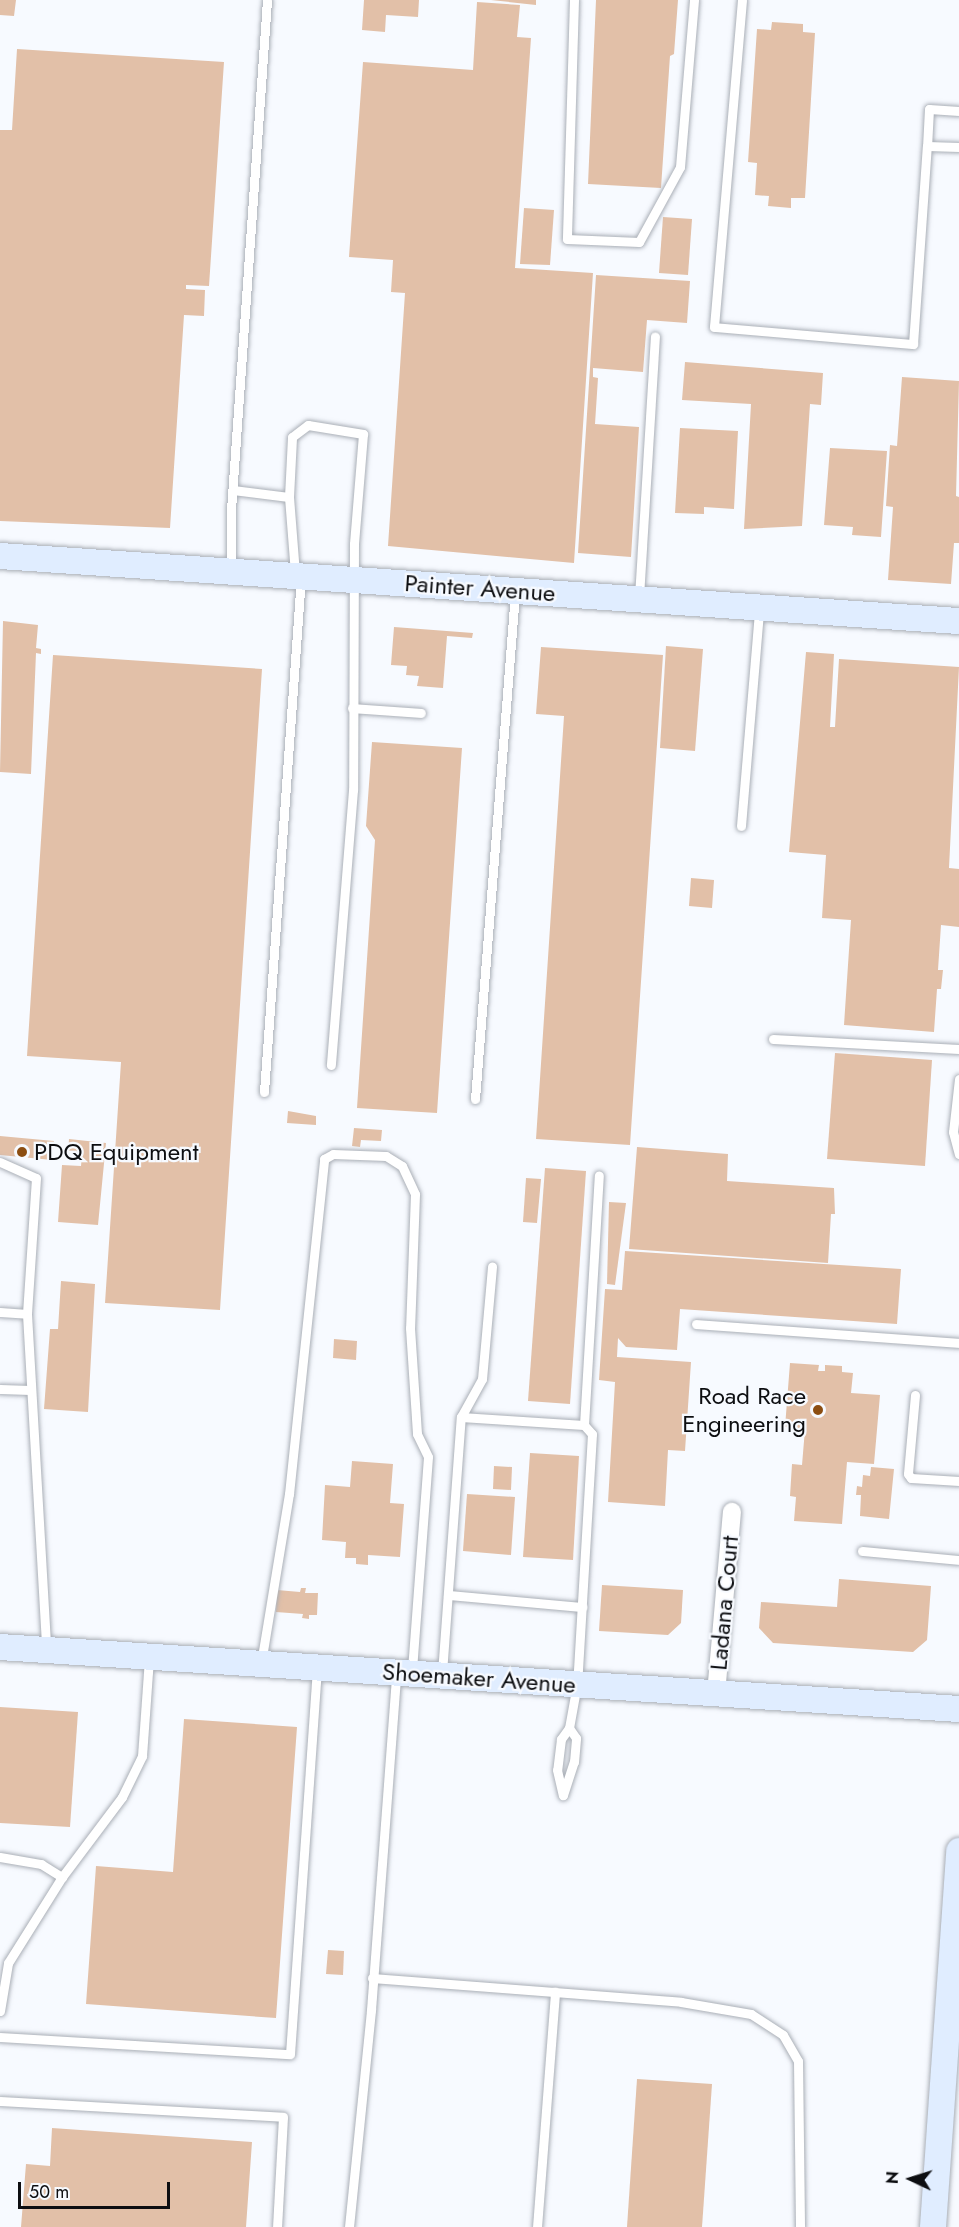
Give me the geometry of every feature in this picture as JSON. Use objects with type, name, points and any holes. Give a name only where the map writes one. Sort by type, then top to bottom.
[{"type":"street","name":"Painter Avenue","points":[[3,559],[298,576],[959,621]]},
{"type":"street","name":"Ladana Court","points":[[716,1694],[732,1512]]},
{"type":"street","name":"Shoemaker Avenue","points":[[0,1647],[959,1709]]},
{"type":"street","points":[[933,2227],[951,2097],[959,1851]]},
{"type":"lane","points":[[231,572],[233,490],[267,0]]},
{"type":"lane","points":[[574,0],[567,239],[639,242],[680,168],[694,0]]},
{"type":"lane","points":[[742,0],[714,327],[914,345],[929,109],[959,111]]},
{"type":"lane","points":[[927,146],[959,147]]},
{"type":"lane","points":[[639,599],[655,336]]},
{"type":"lane","points":[[264,1092],[298,576],[289,497],[292,437],[308,425],[363,434],[355,580],[353,790],[332,1065]]},
{"type":"lane","points":[[233,490],[289,497]]},
{"type":"lane","points":[[475,1099],[515,591]]},
{"type":"lane","points":[[741,826],[759,607]]},
{"type":"lane","points":[[352,708],[421,713]]},
{"type":"lane","points":[[773,1039],[959,1049]]},
{"type":"lane","points":[[959,1079],[953,1132],[959,1154]]},
{"type":"lane","points":[[260,1665],[289,1494],[324,1159],[333,1154],[386,1156],[402,1166],[415,1194],[410,1328],[417,1434],[428,1457],[372,1978],[349,2227]]},
{"type":"lane","points":[[0,1162],[36,1178],[27,1314],[46,1650]]},
{"type":"lane","points":[[584,1425],[599,1175]]},
{"type":"lane","points":[[442,1675],[461,1417],[482,1378],[492,1266]]},
{"type":"lane","points":[[0,1312],[27,1314]]},
{"type":"lane","points":[[696,1324],[959,1343]]},
{"type":"lane","points":[[0,1389],[30,1390]]},
{"type":"lane","points":[[915,1395],[908,1474],[911,1478],[959,1481]]},
{"type":"lane","points":[[461,1417],[584,1425],[592,1434],[577,1684],[569,1728],[561,1739],[557,1770],[563,1795],[574,1762],[576,1738],[569,1728]]},
{"type":"lane","points":[[862,1551],[959,1560]]},
{"type":"lane","points":[[448,1595],[582,1606]]},
{"type":"lane","points":[[0,2011],[8,1962],[62,1877],[122,1797],[142,1756],[149,1658]]},
{"type":"lane","points":[[0,2037],[290,2054],[317,1668]]},
{"type":"lane","points":[[0,1857],[40,1864],[62,1877]]},
{"type":"lane","points":[[372,1978],[681,2002],[751,2014],[783,2035],[798,2061],[800,2227]]},
{"type":"lane","points":[[537,2227],[555,1992]]},
{"type":"lane","points":[[0,2101],[283,2117],[277,2227]]},
{"type":"building","points":[[0,0],[16,0],[14,16],[0,15]]},
{"type":"building","points":[[364,0],[419,0],[418,17],[386,15],[385,32],[362,30]]},
{"type":"building","points":[[491,0],[536,0],[536,5]]},
{"type":"building","points":[[596,0],[678,0],[674,54],[670,56],[661,188],[588,184]]},
{"type":"building","points":[[477,2],[520,5],[517,37],[531,38],[515,268],[593,273],[574,563],[388,546],[405,293],[391,292],[393,260],[349,257],[363,62],[473,70]]},
{"type":"building","points":[[772,22],[803,24],[803,32],[815,33],[805,198],[791,198],[791,208],[768,206],[769,196],[755,195],[757,163],[748,162],[757,29],[771,30]]},
{"type":"building","points":[[17,49],[224,62],[209,286],[186,285],[186,289],[205,290],[204,316],[184,315],[170,528],[0,521],[0,130],[12,130]]},
{"type":"building","points":[[524,208],[554,210],[550,265],[520,264]]},
{"type":"building","points":[[663,217],[692,219],[688,275],[659,273]]},
{"type":"building","points":[[596,275],[690,281],[687,323],[647,320],[643,372],[593,368],[593,377],[598,378],[595,424],[639,427],[631,557],[578,553]]},
{"type":"building","points":[[685,362],[823,373],[821,405],[810,404],[802,526],[744,529],[751,404],[682,400]]},
{"type":"building","points":[[902,377],[959,381],[956,496],[959,497],[959,543],[954,543],[951,584],[888,580],[893,507],[886,506],[890,445],[897,446]]},
{"type":"building","points":[[680,428],[738,431],[734,509],[704,507],[704,514],[675,513]]},
{"type":"building","points":[[830,448],[887,451],[881,537],[852,535],[853,527],[824,525]]},
{"type":"building","points":[[3,621],[38,625],[36,648],[41,649],[41,654],[36,653],[31,774],[0,772]]},
{"type":"building","points":[[394,627],[473,633],[472,638],[447,636],[443,688],[417,686],[419,676],[406,675],[407,666],[391,665]]},
{"type":"building","points":[[666,646],[703,649],[695,751],[660,748]]},
{"type":"building","points":[[541,647],[663,655],[630,1145],[536,1139],[564,716],[536,714]]},
{"type":"building","points":[[806,652],[834,654],[830,727],[835,727],[839,659],[959,667],[949,868],[959,869],[959,927],[941,925],[938,970],[943,970],[941,989],[937,989],[934,1032],[844,1025],[851,920],[822,918],[826,855],[789,852]]},
{"type":"building","points":[[53,655],[262,669],[220,1310],[105,1303],[121,1062],[27,1056]]},
{"type":"building","points":[[372,742],[462,748],[437,1113],[357,1108],[375,840],[366,826]]},
{"type":"building","points":[[691,878],[714,880],[712,908],[689,906]]},
{"type":"building","points":[[835,1053],[932,1060],[925,1166],[827,1159]]},
{"type":"building","points":[[288,1111],[316,1116],[316,1125],[287,1123]]},
{"type":"building","points":[[354,1128],[382,1130],[381,1141],[361,1140],[360,1147],[352,1146]]},
{"type":"building","points":[[0,1136],[54,1141],[52,1160],[0,1155]]},
{"type":"building","points":[[69,1139],[106,1143],[98,1225],[58,1222],[62,1165],[81,1166],[82,1154],[68,1153]]},
{"type":"building","points":[[637,1147],[728,1154],[727,1181],[834,1188],[835,1214],[831,1214],[828,1263],[629,1249]]},
{"type":"building","points":[[545,1168],[586,1171],[570,1404],[528,1401]]},
{"type":"building","points":[[526,1178],[541,1179],[537,1223],[523,1222]]},
{"type":"building","points":[[609,1202],[626,1203],[615,1285],[607,1284]]},
{"type":"building","points":[[625,1251],[901,1269],[897,1324],[680,1309],[677,1350],[626,1347],[618,1338],[617,1357],[691,1362],[685,1451],[668,1450],[665,1506],[608,1502],[615,1382],[599,1380],[605,1289],[622,1290]]},
{"type":"building","points":[[61,1281],[95,1284],[88,1412],[44,1409],[50,1329],[58,1329]]},
{"type":"building","points":[[334,1339],[357,1341],[356,1360],[333,1358]]},
{"type":"building","points":[[790,1363],[819,1365],[818,1371],[825,1371],[825,1365],[842,1366],[842,1372],[853,1373],[851,1393],[880,1395],[874,1464],[847,1462],[842,1524],[794,1521],[796,1497],[790,1496],[792,1464],[802,1465],[805,1429],[785,1427]]},
{"type":"building","points":[[530,1453],[579,1456],[573,1560],[523,1557]]},
{"type":"building","points":[[352,1461],[393,1464],[390,1503],[404,1504],[400,1557],[368,1555],[368,1565],[356,1564],[356,1558],[345,1558],[346,1542],[322,1540],[325,1485],[350,1487]]},
{"type":"building","points":[[494,1466],[512,1467],[511,1490],[493,1489]]},
{"type":"building","points":[[871,1467],[894,1469],[889,1519],[860,1516],[861,1495],[856,1495],[857,1486],[862,1487],[863,1475],[870,1476]]},
{"type":"building","points":[[467,1494],[515,1497],[511,1555],[463,1551]]},
{"type":"building","points":[[839,1579],[931,1586],[927,1640],[913,1652],[773,1643],[759,1628],[761,1602],[837,1607]]},
{"type":"building","points":[[602,1585],[683,1590],[681,1623],[668,1635],[599,1631]]},
{"type":"building","points":[[301,1588],[306,1588],[305,1593],[318,1593],[317,1615],[309,1615],[309,1619],[302,1618],[303,1614],[276,1612],[277,1590],[300,1592]]},
{"type":"building","points":[[0,1707],[78,1712],[70,1827],[0,1823]]},
{"type":"building","points":[[184,1719],[297,1727],[276,2018],[86,2004],[96,1866],[173,1872]]},
{"type":"building","points":[[328,1950],[344,1951],[343,1975],[326,1974]]},
{"type":"building","points":[[637,2079],[712,2084],[702,2227],[627,2227]]},
{"type":"building","points":[[52,2128],[252,2142],[246,2227],[21,2227],[26,2164],[50,2166]]},
{"type":"place","name":"PDQ Equipment","points":[[22,1152]]},
{"type":"place","name":"Road Race Engineering","points":[[818,1410]]}]
